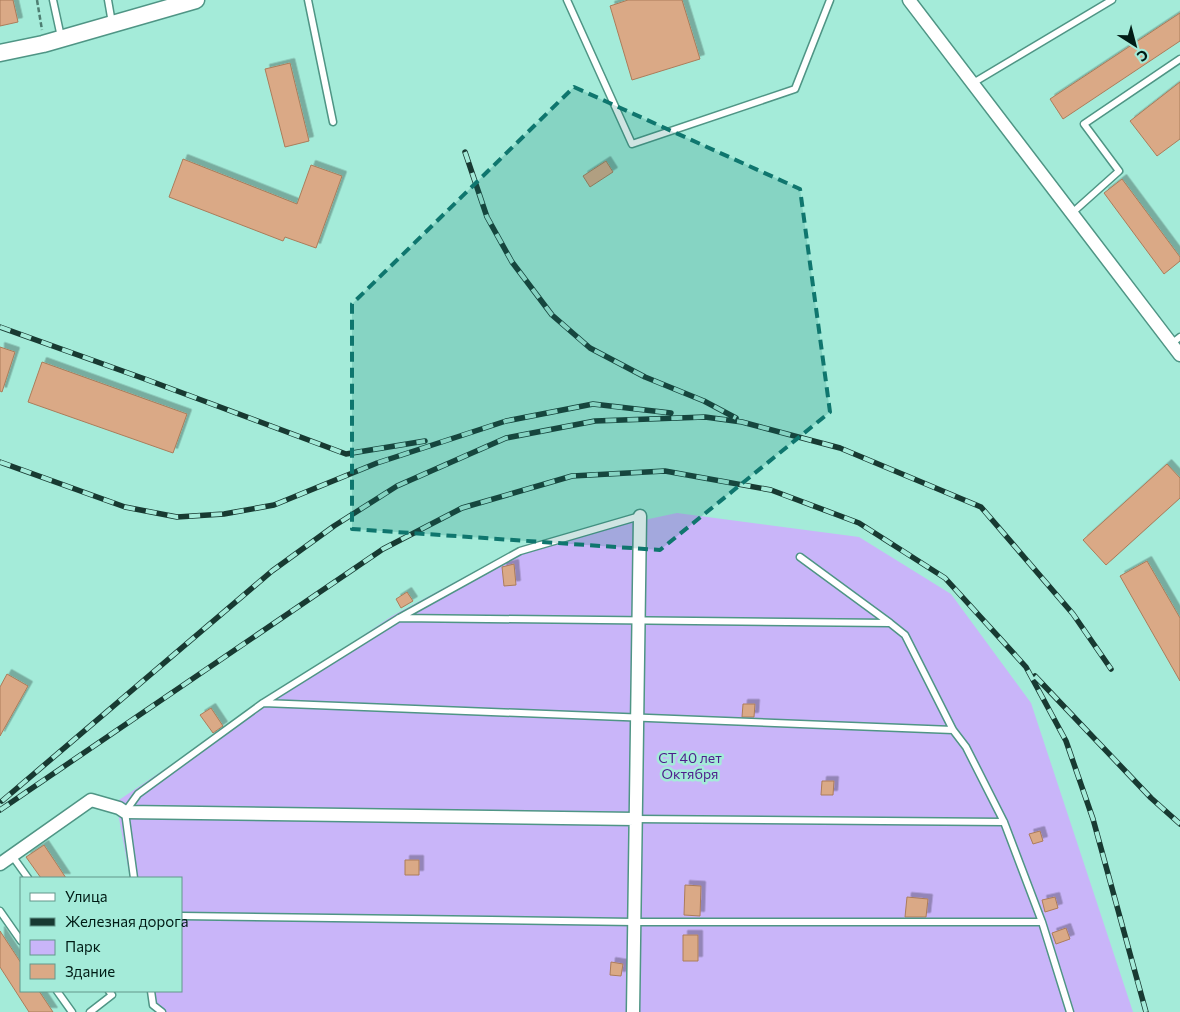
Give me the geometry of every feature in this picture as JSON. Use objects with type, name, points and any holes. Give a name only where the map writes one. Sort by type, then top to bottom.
[{"type":"street","points":[[0,53],[43,44],[196,0]]},
{"type":"street","points":[[909,0],[1072,213],[1176,340],[1180,355]]},
{"type":"street","points":[[633,1012],[634,819],[640,516]]},
{"type":"street","points":[[0,864],[13,857],[91,800],[119,808],[125,812],[634,819]]},
{"type":"lane","points":[[52,0],[61,39]]},
{"type":"lane","points":[[108,0],[112,24]]},
{"type":"lane","points":[[308,0],[333,122]]},
{"type":"lane","points":[[566,0],[632,144],[796,89],[830,0]]},
{"type":"lane","points":[[973,84],[1112,0]]},
{"type":"lane","points":[[1072,213],[1119,171],[1084,124],[1180,59]]},
{"type":"lane","points":[[134,877],[125,812],[138,794],[263,703],[399,618],[520,551],[640,516]]},
{"type":"lane","points":[[800,557],[905,635],[953,730],[966,747],[1004,822],[1042,922],[1070,1012]]},
{"type":"lane","points":[[399,618],[890,623]]},
{"type":"lane","points":[[263,703],[953,730]]},
{"type":"lane","points":[[634,819],[1004,822]]},
{"type":"lane","points":[[13,857],[27,877]]},
{"type":"lane","points":[[0,911],[20,939]]},
{"type":"lane","points":[[182,916],[634,922],[1042,922]]},
{"type":"lane","points":[[58,992],[72,1012]]},
{"type":"lane","points":[[90,1012],[112,995],[109,992]]},
{"type":"lane","points":[[151,992],[153,1004],[162,1012]]},
{"type":"path","points":[[37,0],[43,44]]},
{"type":"highlighted area","points":[[574,87],[800,189],[830,412],[660,550],[352,529],[352,304]]},
{"type":"green space","name":"СТ 40 лет Октября","points":[[677,513],[859,537],[951,594],[1031,703],[1133,1012],[155,1012],[151,992],[182,992],[182,877],[130,877],[116,802],[392,616],[522,546]]},
{"type":"building","points":[[0,0],[13,0],[18,22],[0,26]]},
{"type":"building","points":[[628,0],[682,0],[700,59],[632,80],[610,6]]},
{"type":"building","points":[[1180,13],[1180,41],[1063,119],[1050,99]]},
{"type":"building","points":[[290,63],[309,141],[285,147],[265,69]]},
{"type":"building","points":[[1180,82],[1180,139],[1157,156],[1130,121]]},
{"type":"building","points":[[183,159],[297,204],[311,165],[342,176],[316,248],[285,237],[283,241],[169,197]]},
{"type":"building","points":[[606,161],[613,172],[590,187],[583,176]]},
{"type":"building","points":[[1122,179],[1180,257],[1180,261],[1164,274],[1104,193]]},
{"type":"building","points":[[0,347],[15,352],[2,392],[0,391]]},
{"type":"building","points":[[42,362],[187,414],[173,453],[28,402]]},
{"type":"building","points":[[1167,464],[1180,478],[1180,498],[1106,565],[1083,540]]},
{"type":"building","points":[[1147,561],[1180,618],[1180,681],[1120,576]]},
{"type":"building","points":[[514,564],[516,585],[504,586],[502,567]]},
{"type":"building","points":[[407,592],[413,601],[401,608],[396,599]]},
{"type":"building","points":[[7,674],[28,686],[0,736],[0,687]]},
{"type":"building","points":[[743,704],[755,704],[754,717],[742,717]]},
{"type":"building","points":[[211,708],[223,726],[213,733],[200,715]]},
{"type":"building","points":[[822,781],[834,781],[833,795],[821,795]]},
{"type":"building","points":[[1040,831],[1043,841],[1033,844],[1029,834]]},
{"type":"building","points":[[44,845],[65,877],[40,877],[26,857]]},
{"type":"building","points":[[405,860],[419,860],[419,875],[405,875]]},
{"type":"building","points":[[685,885],[701,886],[700,916],[684,915]]},
{"type":"building","points":[[907,897],[928,899],[926,917],[905,917]]},
{"type":"building","points":[[1055,897],[1058,908],[1045,912],[1042,900]]},
{"type":"building","points":[[1066,928],[1070,939],[1056,944],[1052,933]]},
{"type":"building","points":[[0,931],[20,961],[20,992],[40,992],[53,1012],[29,1012],[0,967]]},
{"type":"building","points":[[683,935],[698,935],[698,961],[683,961]]},
{"type":"building","points":[[611,962],[623,964],[621,976],[610,975]]},
{"type":"railway","points":[[465,152],[487,217],[512,262],[552,315],[590,348],[645,377],[704,401],[736,418]]},
{"type":"railway","points":[[0,327],[346,454],[425,441]]},
{"type":"railway","points":[[0,462],[125,507],[177,517],[224,514],[274,505],[377,463],[506,421],[593,404],[671,413]]},
{"type":"railway","points":[[2,801],[272,571],[334,526],[397,486],[506,438],[595,421],[705,417],[742,422],[840,448],[981,507],[1073,614],[1111,669]]},
{"type":"railway","points":[[0,810],[383,549],[462,508],[572,476],[665,471],[771,490],[859,523],[945,578],[1026,667],[1066,741],[1093,819],[1146,1012]]},
{"type":"railway","points":[[1035,676],[1151,798],[1180,824]]}]
